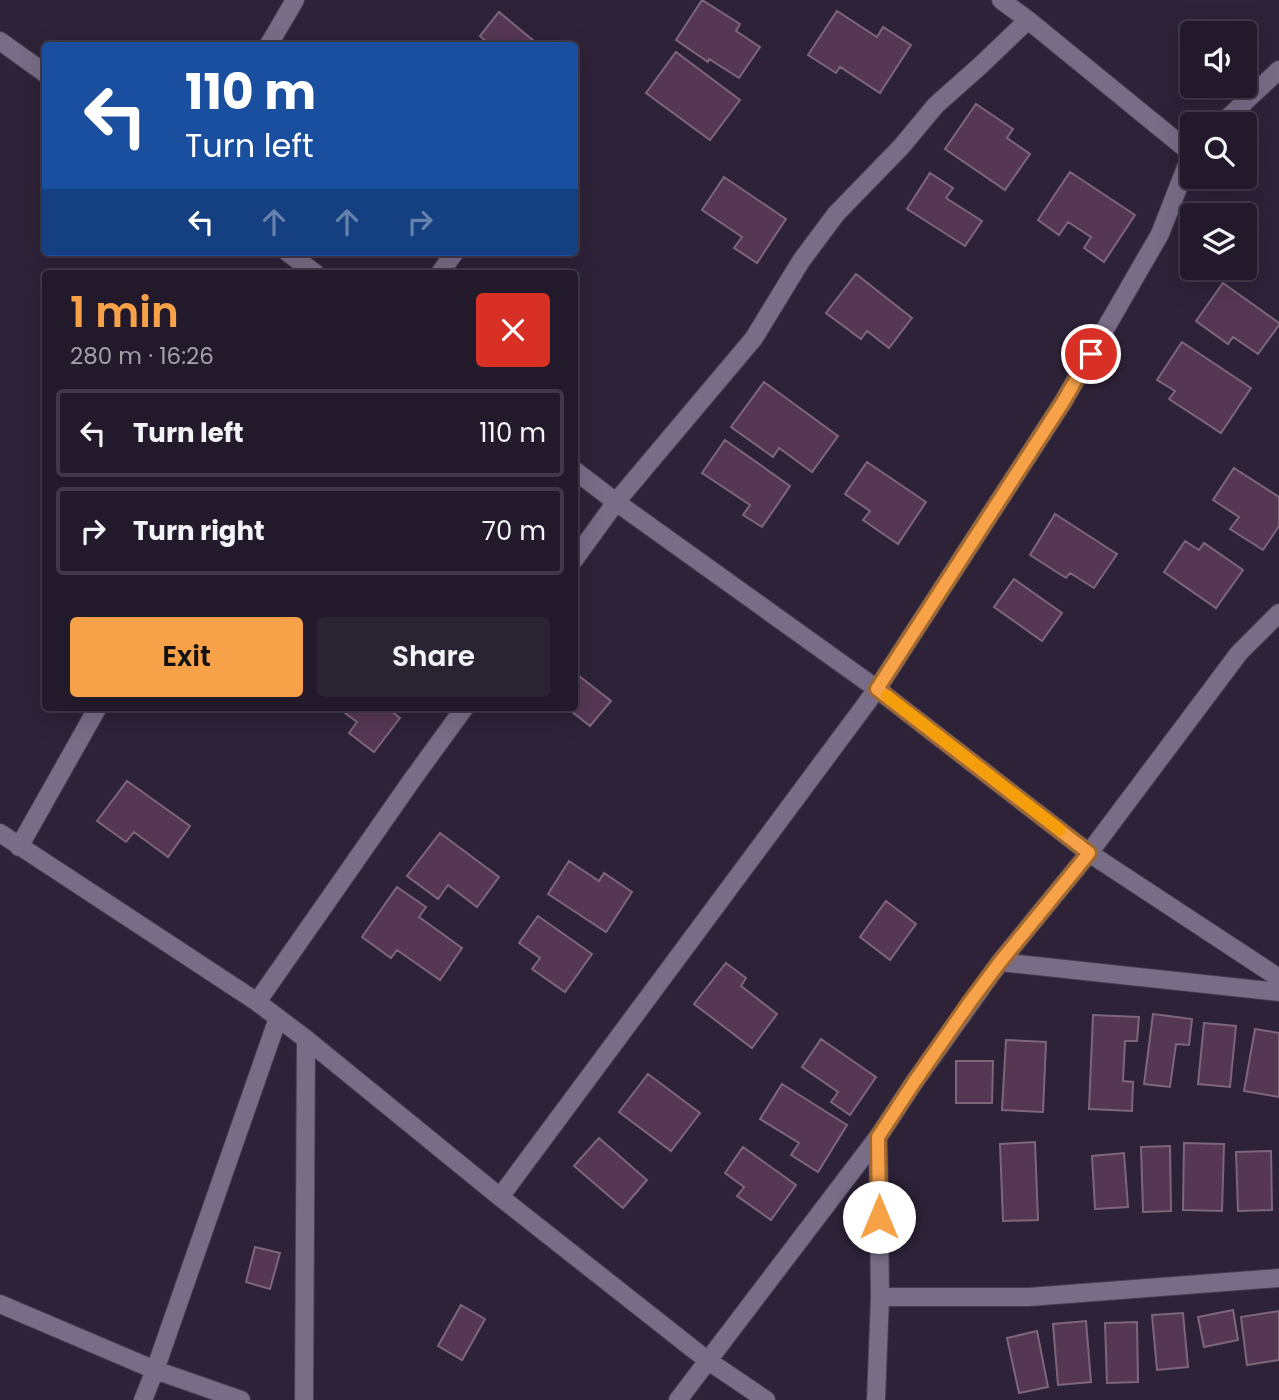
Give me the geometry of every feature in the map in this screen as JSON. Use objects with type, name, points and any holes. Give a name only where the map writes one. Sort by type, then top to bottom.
[{"type":"street","points":[[270,42],[295,0]]},
{"type":"street","points":[[1001,0],[1180,144]]},
{"type":"street","points":[[578,555],[617,502],[754,338],[802,261],[836,214],[901,147],[936,105],[1028,20]]},
{"type":"street","points":[[0,41],[42,71]]},
{"type":"street","points":[[1235,112],[1279,70]]},
{"type":"street","points":[[500,1197],[877,689],[1063,402],[1160,234],[1180,182]]},
{"type":"street","points":[[292,256],[310,270]]},
{"type":"street","points":[[578,473],[877,689],[1089,853],[1279,978]]},
{"type":"street","points":[[678,1400],[878,1137],[1000,962],[1089,853],[1239,653],[1279,613]]},
{"type":"street","points":[[19,847],[96,711]]},
{"type":"street","points":[[257,1002],[462,711]]},
{"type":"street","points":[[0,833],[257,1002],[707,1360],[766,1400]]},
{"type":"street","points":[[1000,962],[1279,992]]},
{"type":"street","points":[[142,1400],[155,1370],[278,1018]]},
{"type":"street","points":[[303,1400],[306,1039]]},
{"type":"street","points":[[876,1400],[880,1297],[878,1137]]},
{"type":"street","points":[[880,1297],[1029,1297],[1279,1278]]},
{"type":"street","points":[[0,1304],[155,1370],[241,1400]]},
{"type":"building","points":[[702,0],[740,24],[736,31],[760,47],[739,78],[709,59],[708,62],[676,40]]},
{"type":"building","points":[[837,11],[877,37],[883,27],[911,45],[880,93],[840,67],[836,73],[808,55]]},
{"type":"building","points":[[499,12],[535,42],[487,42],[480,36]]},
{"type":"building","points":[[676,52],[740,100],[710,140],[646,93]]},
{"type":"building","points":[[976,104],[1013,129],[1007,138],[1030,154],[1005,190],[945,149]]},
{"type":"building","points":[[1070,172],[1135,215],[1104,262],[1084,248],[1091,237],[1068,222],[1059,235],[1038,220]]},
{"type":"building","points":[[930,173],[953,188],[946,198],[982,221],[965,246],[907,209]]},
{"type":"building","points":[[724,177],[786,219],[757,263],[734,248],[742,237],[702,210]]},
{"type":"building","points":[[856,274],[912,318],[889,348],[867,331],[861,339],[826,313]]},
{"type":"building","points":[[1223,283],[1279,323],[1258,354],[1233,337],[1228,344],[1196,321]]},
{"type":"building","points":[[1182,342],[1251,388],[1221,433],[1169,399],[1175,391],[1157,380]]},
{"type":"building","points":[[764,382],[838,436],[812,472],[779,448],[773,457],[731,427]]},
{"type":"building","points":[[725,440],[790,486],[762,527],[743,515],[750,505],[702,473]]},
{"type":"building","points":[[867,462],[926,502],[898,544],[863,520],[870,511],[845,494]]},
{"type":"building","points":[[1234,468],[1279,497],[1279,526],[1263,550],[1230,529],[1239,517],[1213,500]]},
{"type":"building","points":[[1055,514],[1117,554],[1094,588],[1070,573],[1066,578],[1030,555]]},
{"type":"building","points":[[1185,541],[1199,550],[1204,543],[1243,570],[1216,608],[1164,572]]},
{"type":"building","points":[[1014,579],[1062,613],[1042,641],[994,607]]},
{"type":"building","points":[[578,675],[611,701],[590,726],[571,711],[578,711]]},
{"type":"building","points":[[342,711],[391,711],[400,718],[374,752],[349,733],[357,722]]},
{"type":"building","points":[[127,781],[190,826],[168,857],[134,832],[126,842],[97,821]]},
{"type":"building","points":[[440,833],[499,877],[477,907],[448,885],[438,899],[407,876]]},
{"type":"building","points":[[569,861],[599,881],[604,873],[632,892],[606,932],[548,894]]},
{"type":"building","points":[[397,887],[426,907],[419,917],[462,948],[440,980],[397,950],[391,958],[362,937]]},
{"type":"building","points":[[886,901],[916,924],[890,960],[860,937]]},
{"type":"building","points":[[538,916],[592,954],[565,992],[532,969],[540,958],[519,943]]},
{"type":"building","points":[[726,963],[746,978],[741,986],[777,1014],[752,1048],[694,1004]]},
{"type":"building","points":[[1153,1014],[1192,1019],[1189,1045],[1176,1044],[1170,1087],[1144,1084]]},
{"type":"building","points":[[1093,1015],[1139,1017],[1137,1041],[1125,1041],[1123,1081],[1133,1082],[1132,1111],[1089,1109]]},
{"type":"building","points":[[1204,1023],[1236,1026],[1230,1087],[1198,1084]]},
{"type":"building","points":[[1255,1029],[1279,1033],[1279,1097],[1244,1091]]},
{"type":"building","points":[[821,1039],[876,1077],[850,1115],[831,1102],[838,1092],[802,1067]]},
{"type":"building","points":[[1006,1040],[1046,1042],[1043,1112],[1002,1110]]},
{"type":"building","points":[[956,1061],[993,1061],[992,1103],[956,1103]]},
{"type":"building","points":[[648,1074],[700,1113],[671,1151],[619,1112]]},
{"type":"building","points":[[782,1084],[847,1125],[818,1172],[791,1155],[799,1143],[760,1119]]},
{"type":"building","points":[[599,1138],[647,1180],[623,1208],[574,1166]]},
{"type":"building","points":[[1035,1142],[1038,1220],[1003,1221],[1000,1144]]},
{"type":"building","points":[[1184,1143],[1224,1144],[1222,1211],[1183,1210]]},
{"type":"building","points":[[1170,1146],[1171,1211],[1143,1212],[1141,1147]]},
{"type":"building","points":[[743,1147],[796,1185],[771,1220],[737,1196],[744,1187],[725,1173]]},
{"type":"building","points":[[1271,1151],[1272,1210],[1238,1211],[1236,1152]]},
{"type":"building","points":[[1124,1153],[1128,1207],[1095,1209],[1092,1156]]},
{"type":"building","points":[[255,1247],[280,1253],[270,1289],[246,1282]]},
{"type":"building","points":[[461,1305],[485,1319],[462,1360],[438,1346]]},
{"type":"building","points":[[1233,1310],[1238,1340],[1204,1347],[1198,1317]]},
{"type":"building","points":[[1279,1311],[1279,1360],[1247,1365],[1241,1317]]},
{"type":"building","points":[[1183,1313],[1188,1367],[1157,1370],[1152,1315]]},
{"type":"building","points":[[1086,1321],[1091,1382],[1058,1385],[1053,1324]]},
{"type":"building","points":[[1137,1322],[1138,1382],[1107,1383],[1105,1323]]},
{"type":"building","points":[[1037,1331],[1048,1387],[1019,1393],[1007,1338]]},
{"type":"slow traffic","points":[[887,696],[1060,830]]},
{"type":"route","points":[[879,1217],[878,1137],[970,1002],[1089,853],[877,689],[1063,402],[1091,354]]}]
